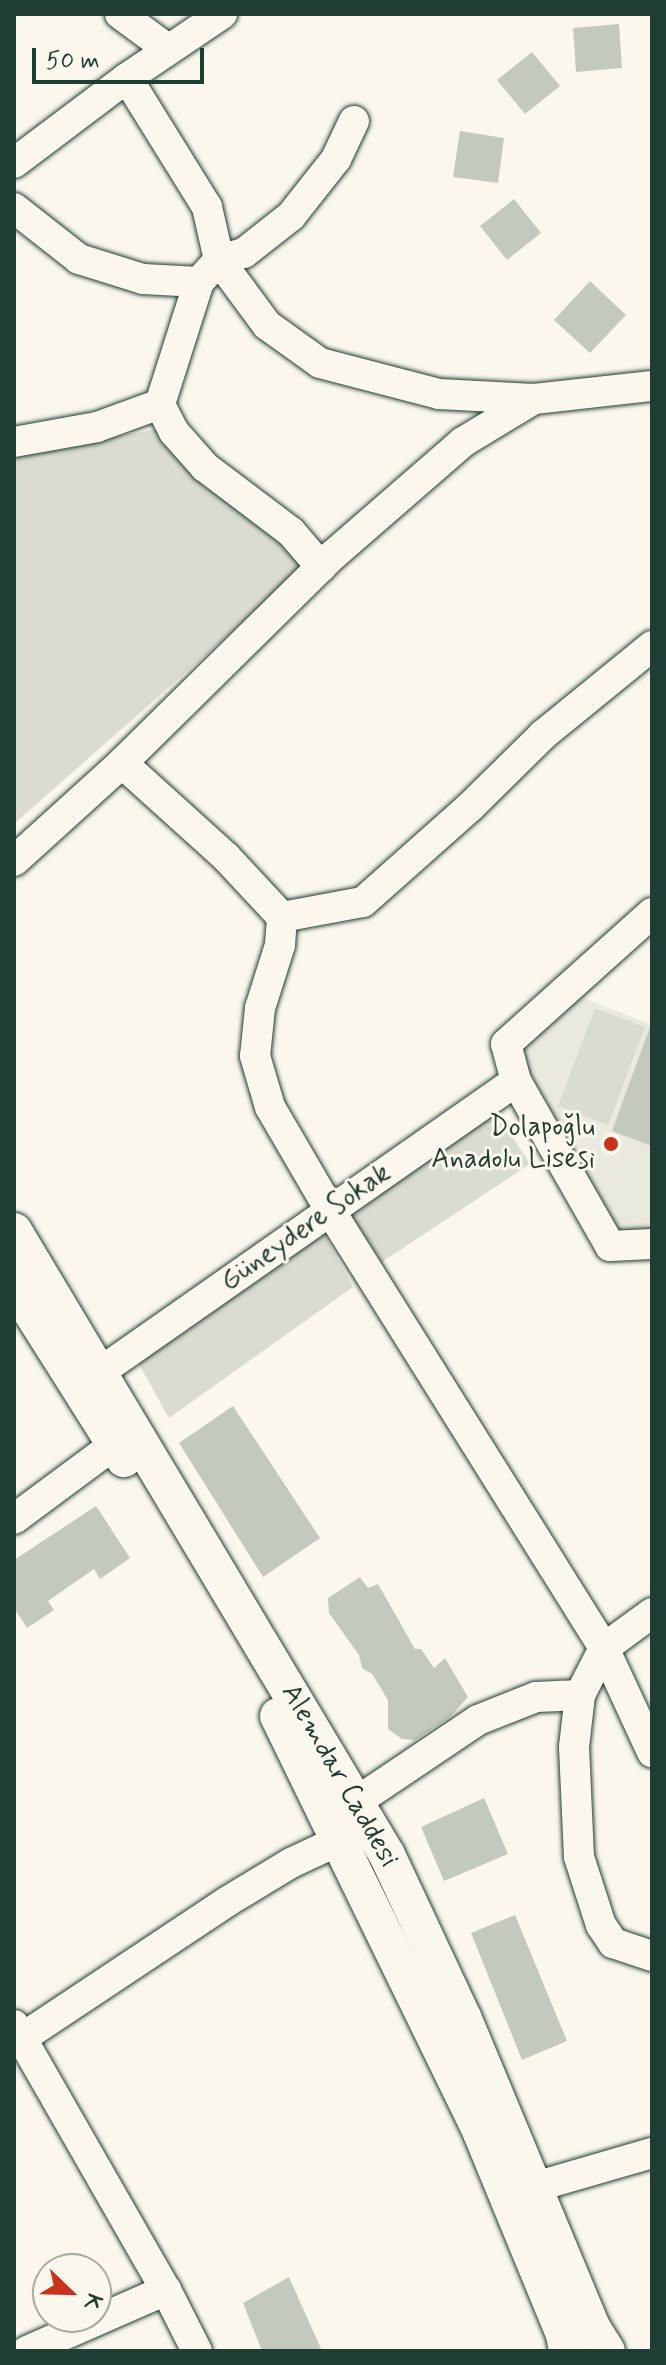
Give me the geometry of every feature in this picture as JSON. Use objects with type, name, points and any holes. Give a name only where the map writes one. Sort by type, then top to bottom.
[{"type":"main road","name":"Alemdar Caddesi","points":[[14,1231],[387,1855],[463,2017],[592,2327],[607,2351]]},
{"type":"main road","name":"Alemdar Caddesi","points":[[14,1285],[195,1573],[293,1742],[481,2133],[564,2334],[567,2351]]},
{"type":"street","points":[[120,14],[168,49]]},
{"type":"street","points":[[14,163],[127,78],[222,14]]},
{"type":"street","points":[[127,78],[207,207],[219,260],[267,325],[320,363],[439,394],[534,399],[652,386]]},
{"type":"street","points":[[321,567],[291,532],[205,467],[174,432],[160,404],[199,282],[219,260],[244,253],[291,216],[336,159],[354,121]]},
{"type":"street","points":[[14,208],[79,259],[143,279],[199,282]]},
{"type":"street","points":[[14,861],[122,763],[321,567],[463,442],[534,399]]},
{"type":"street","points":[[14,442],[97,427],[160,404]]},
{"type":"street","points":[[282,917],[363,902],[470,807],[543,735],[652,646]]},
{"type":"street","points":[[122,763],[226,857],[282,917],[280,945],[260,1008],[255,1056],[270,1107],[331,1212],[604,1648],[652,1752]]},
{"type":"street","points":[[652,913],[506,1044],[516,1081],[610,1246],[652,1244]]},
{"type":"street","name":"Güneydere Sokak","points":[[100,1372],[516,1081]]},
{"type":"street","points":[[14,1519],[115,1444]]},
{"type":"street","points":[[652,1613],[604,1648],[580,1695],[574,1747],[579,1857],[601,1925],[613,1943],[652,1956]]},
{"type":"street","points":[[356,1802],[478,1720],[536,1697],[580,1695]]},
{"type":"street","points":[[197,2351],[166,2290],[18,2032],[291,1863],[340,1840]]},
{"type":"street","points":[[535,2187],[652,2153]]},
{"type":"street","points":[[27,2351],[166,2290]]},
{"type":"shaded area","points":[[157,429],[257,519],[303,569],[14,824],[14,456]]},
{"type":"shaded area","name":"Dolapoğlu Anadolu Lisesi","points":[[579,996],[652,1025],[652,1229],[617,1230],[522,1058],[527,1045]]},
{"type":"shaded area","points":[[595,1008],[645,1027],[608,1125],[558,1106]]},
{"type":"shaded area","points":[[497,1113],[530,1164],[382,1262],[348,1211]]},
{"type":"shaded area","points":[[322,1230],[353,1287],[169,1418],[136,1359]]},
{"type":"building","points":[[619,24],[622,68],[576,72],[573,28]]},
{"type":"building","points":[[532,52],[560,86],[525,114],[497,80]]},
{"type":"building","points":[[460,131],[504,138],[498,183],[453,177]]},
{"type":"building","points":[[514,199],[541,233],[507,260],[480,226]]},
{"type":"building","points":[[590,281],[626,315],[590,353],[554,320]]},
{"type":"building","points":[[652,1027],[652,1146],[612,1131]]},
{"type":"building","points":[[233,1406],[320,1538],[263,1577],[179,1443]]},
{"type":"building","points":[[96,1506],[130,1558],[100,1579],[94,1569],[48,1601],[54,1610],[27,1628],[14,1608],[14,1560]]},
{"type":"building","points":[[360,1577],[368,1588],[378,1584],[415,1649],[421,1649],[434,1668],[445,1658],[468,1697],[451,1716],[415,1740],[402,1739],[388,1729],[388,1700],[372,1674],[362,1668],[359,1655],[329,1613],[328,1598]]},
{"type":"building","points":[[484,1798],[508,1854],[444,1881],[421,1827]]},
{"type":"building","points":[[515,1915],[567,2041],[522,2060],[471,1933]]},
{"type":"building","points":[[289,2277],[322,2351],[262,2351],[243,2303]]},
{"type":"place","name":"Dolapoğlu Anadolu Lisesi","points":[[611,1144]]}]
